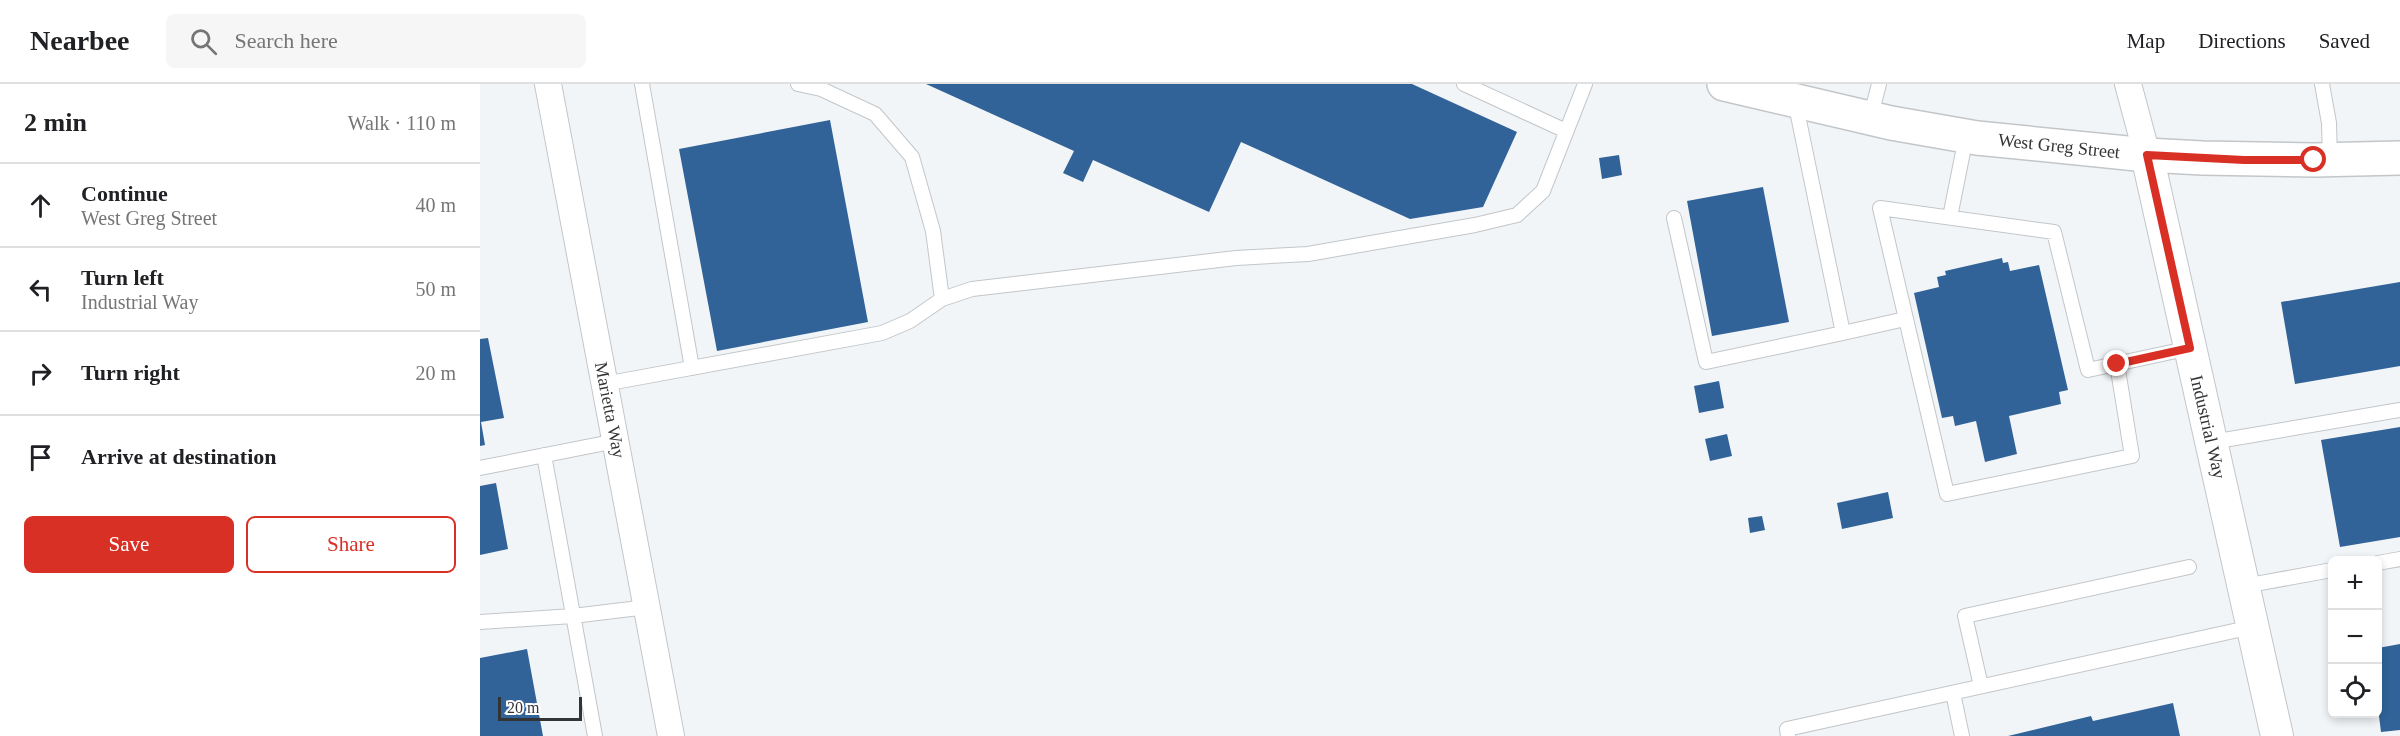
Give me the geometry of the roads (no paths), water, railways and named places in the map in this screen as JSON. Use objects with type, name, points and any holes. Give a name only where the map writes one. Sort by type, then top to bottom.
[{"type":"main road","name":"West Greg Street","points":[[1724,84],[1795,93],[1870,118],[1966,137],[2147,155],[2244,160],[2400,158]]},
{"type":"street","name":"Marietta Way","points":[[548,84],[671,736]]},
{"type":"street","name":"Industrial Way","points":[[2128,84],[2147,155],[2277,736]]},
{"type":"lane","points":[[642,84],[692,368]]},
{"type":"lane","points":[[798,84],[821,89],[875,114],[912,157],[933,231],[942,299]]},
{"type":"lane","points":[[1464,84],[1566,131]]},
{"type":"lane","points":[[604,384],[882,333],[910,321],[942,299],[972,289],[1236,258],[1308,254],[1475,225],[1517,215],[1543,191],[1585,84]]},
{"type":"lane","points":[[1870,118],[1879,84]]},
{"type":"lane","points":[[2322,84],[2329,123],[2330,160]]},
{"type":"lane","points":[[1795,93],[1843,333]]},
{"type":"lane","points":[[1950,217],[1966,137]]},
{"type":"lane","points":[[2117,364],[2132,456],[1947,494],[1880,208],[2054,232],[2088,370],[2190,348]]},
{"type":"lane","points":[[1674,218],[1706,362],[1905,320]]},
{"type":"lane","points":[[2212,442],[2400,410]]},
{"type":"lane","points":[[480,468],[616,441]]},
{"type":"lane","points":[[544,455],[595,736]]},
{"type":"lane","points":[[2382,561],[2400,559]]},
{"type":"lane","points":[[1981,686],[1965,616],[2189,567]]},
{"type":"lane","points":[[2244,586],[2328,571]]},
{"type":"lane","points":[[480,622],[573,616],[647,607]]},
{"type":"lane","points":[[1788,736],[1787,729],[2252,627]]},
{"type":"lane","points":[[1953,693],[1962,736]]}]
